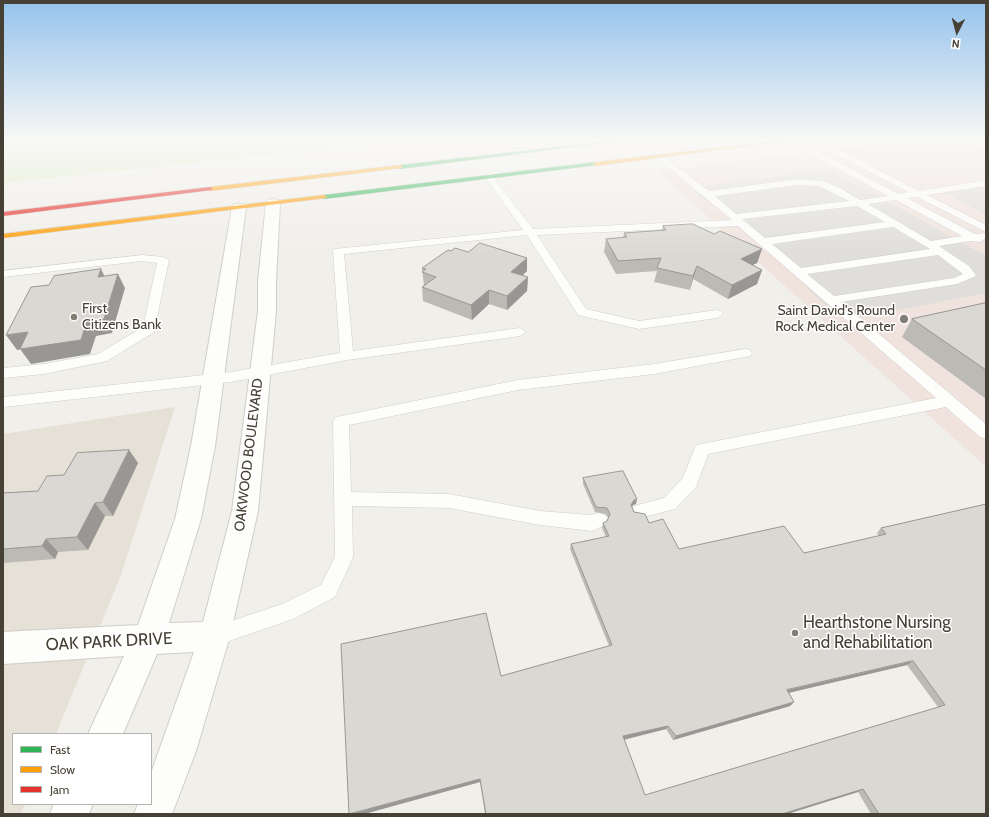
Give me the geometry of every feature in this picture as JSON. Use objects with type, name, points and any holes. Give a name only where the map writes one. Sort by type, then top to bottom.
[{"type":"main road","points":[[3,214],[298,179]]},
{"type":"main road","points":[[3,236],[239,207],[316,184],[354,179]]},
{"type":"main road","points":[[276,197],[456,179]]},
{"type":"main road","points":[[239,207],[241,201],[255,196]]},
{"type":"main road","points":[[51,218],[98,208],[109,202]]},
{"type":"street","name":"OAKWOOD BOULEVARD","points":[[153,814],[178,751],[215,636],[245,511],[267,312],[267,282],[276,197]]},
{"type":"street","points":[[105,733],[148,640],[188,519],[203,446],[239,207]]},
{"type":"street","name":"OAK PARK DRIVE","points":[[3,648],[215,636]]},
{"type":"street","points":[[69,814],[74,805]]},
{"type":"lane","points":[[490,179],[530,232],[582,312],[639,325],[717,314]]},
{"type":"lane","points":[[689,179],[986,433]]},
{"type":"lane","points":[[866,179],[986,245]]},
{"type":"lane","points":[[890,179],[986,229]]},
{"type":"lane","points":[[707,194],[798,182],[820,183],[837,190],[929,244],[965,268],[970,275],[957,281],[830,300]]},
{"type":"lane","points":[[348,356],[338,251],[530,232],[737,220],[986,183]]},
{"type":"lane","points":[[762,242],[894,224]]},
{"type":"lane","points":[[929,244],[986,236]]},
{"type":"lane","points":[[796,272],[940,251]]},
{"type":"lane","points":[[3,274],[142,258],[163,260],[149,329],[102,358],[44,369],[3,373]]},
{"type":"lane","points":[[3,402],[260,373],[348,356],[520,332]]},
{"type":"lane","points":[[215,636],[286,612],[328,591],[344,557],[340,422],[518,385],[654,369],[745,353]]},
{"type":"lane","points":[[640,511],[669,504],[690,482],[702,449],[949,402]]},
{"type":"lane","points":[[343,499],[449,501],[540,518],[592,523],[598,520]]},
{"type":"shaded area","name":"Saint David's Round Rock Medical Center","points":[[666,179],[986,179],[986,467]]},
{"type":"shaded area","points":[[756,179],[847,179],[986,256],[986,293],[852,319],[824,304],[740,223],[698,195],[699,187]]},
{"type":"shaded area","points":[[986,183],[986,215],[941,190]]},
{"type":"shaded area","points":[[175,407],[121,575],[56,733],[12,733],[12,805],[25,805],[20,814],[3,814],[3,434]]},
{"type":"green space","points":[[3,179],[40,179],[3,183]]},
{"type":"building","points":[[693,224],[714,234],[720,231],[762,249],[741,259],[762,270],[732,285],[697,266],[693,276],[657,268],[661,258],[618,261],[606,239],[627,237],[624,233],[666,230],[663,226]]},
{"type":"building","points":[[480,243],[527,258],[511,272],[528,277],[507,296],[489,290],[471,305],[422,287],[436,277],[422,272],[426,269],[422,268],[448,250],[451,251],[455,248],[468,252]]},
{"type":"building","name":"First Citizens Bank","points":[[101,269],[98,277],[118,274],[104,319],[87,321],[81,340],[20,349],[28,332],[6,335],[31,287],[49,285],[54,276]]},
{"type":"building","points":[[986,303],[986,370],[912,319]]},
{"type":"building","points":[[129,450],[103,502],[95,503],[77,537],[46,539],[42,546],[3,549],[3,493],[38,491],[47,476],[64,475],[77,453]]},
{"type":"building","name":"Hearthstone Nursing and Rehabilitation","points":[[623,471],[637,499],[634,500],[631,505],[634,512],[645,514],[649,523],[663,519],[679,549],[784,526],[804,553],[886,534],[881,528],[986,504],[986,814],[879,814],[863,789],[782,814],[486,814],[480,779],[349,814],[341,644],[486,613],[501,676],[612,645],[571,544],[609,536],[603,523],[607,521],[610,514],[607,508],[596,507],[583,478]],"holes":[[[913,661],[945,705],[645,795],[623,736],[668,726],[676,736],[794,702],[787,690]]]},
{"type":"traffic: fast","points":[[324,197],[471,179]]},
{"type":"traffic: slow","points":[[210,189],[295,179]]},
{"type":"traffic: slow","points":[[3,236],[324,197]]},
{"type":"traffic: jam","points":[[3,214],[210,189]]},
{"type":"place","name":"First Citizens Bank","points":[[74,317]]},
{"type":"place","name":"Saint David's Round Rock Medical Center","points":[[904,319]]},
{"type":"place","name":"Hearthstone Nursing and Rehabilitation","points":[[795,633]]}]
